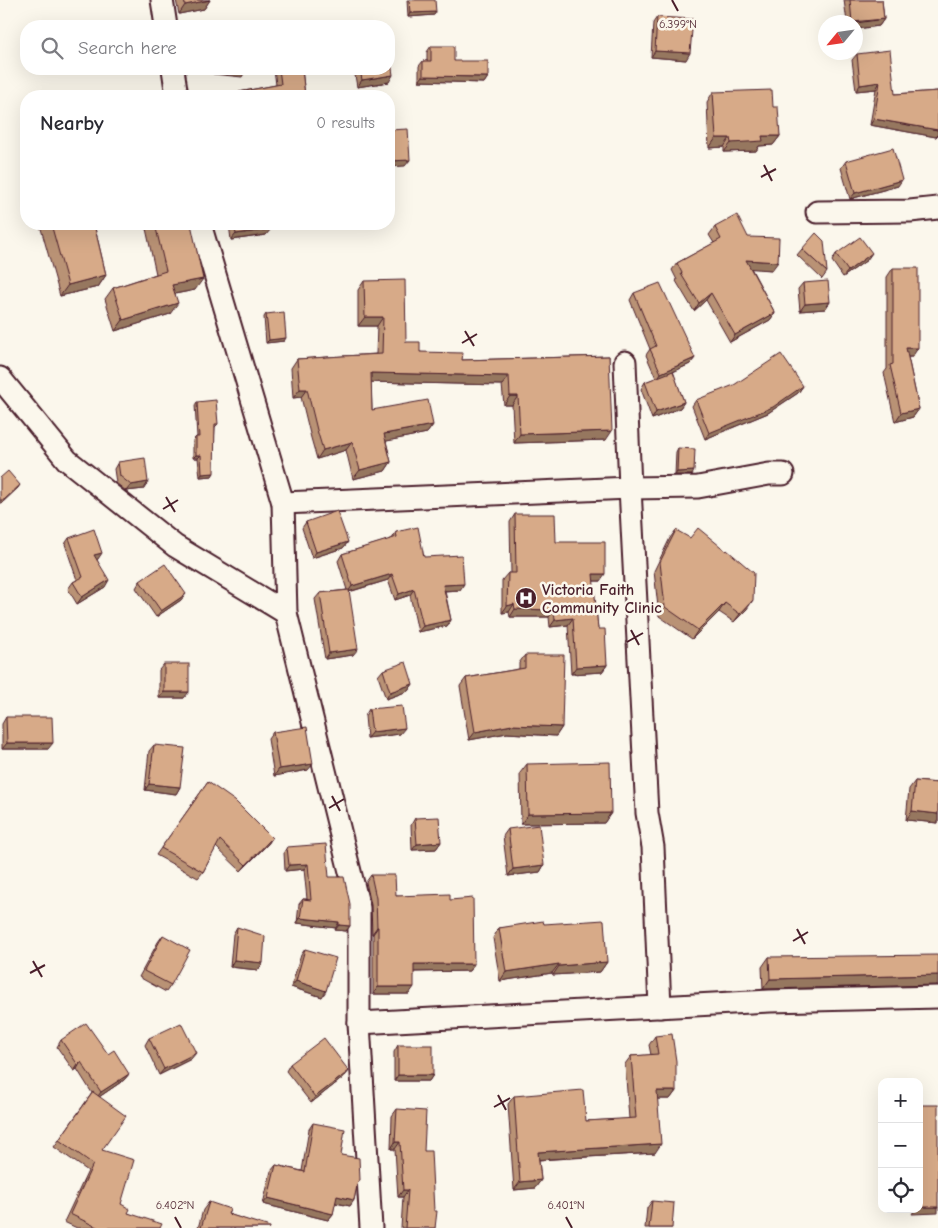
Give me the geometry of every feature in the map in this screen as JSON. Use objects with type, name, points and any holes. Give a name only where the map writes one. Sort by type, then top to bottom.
[{"type":"street","points":[[162,0],[165,20]]},
{"type":"street","points":[[174,75],[177,90]]},
{"type":"street","points":[[817,212],[910,211],[938,208]]},
{"type":"street","points":[[202,230],[283,503],[286,612],[358,908],[359,1023],[370,1228]]},
{"type":"street","points":[[625,362],[647,813],[653,847],[660,1007]]},
{"type":"street","points":[[0,378],[67,460],[174,546],[286,612]]},
{"type":"street","points":[[283,503],[698,486],[769,474],[783,474]]},
{"type":"street","points":[[359,1023],[770,1001],[938,997]]},
{"type":"building","points":[[184,0],[210,0],[185,5]]},
{"type":"building","points":[[409,0],[435,0],[436,12],[410,13]]},
{"type":"building","points":[[850,0],[882,0],[884,19],[863,21],[863,15],[851,15]]},
{"type":"building","points":[[657,17],[693,19],[690,53],[655,51]]},
{"type":"building","points":[[431,46],[454,46],[454,61],[488,61],[488,77],[423,76],[423,61],[431,61]]},
{"type":"building","points":[[890,50],[895,94],[938,91],[938,130],[874,119],[880,82],[860,85],[858,60],[863,60],[863,53]]},
{"type":"building","points":[[280,75],[303,75],[304,90],[250,90],[281,84]]},
{"type":"building","points":[[361,75],[393,75],[362,80]]},
{"type":"building","points":[[772,90],[773,107],[778,107],[780,136],[762,136],[763,141],[731,143],[730,138],[716,138],[713,92]]},
{"type":"building","points":[[408,129],[410,160],[395,161],[395,130]]},
{"type":"building","points":[[893,148],[902,180],[855,193],[846,161]]},
{"type":"building","points":[[737,215],[748,237],[779,238],[778,262],[746,260],[775,313],[735,335],[711,293],[699,303],[681,274],[677,263],[721,239],[715,227]]},
{"type":"building","points":[[53,230],[95,230],[106,275],[68,285]]},
{"type":"building","points":[[156,230],[192,230],[203,279],[172,285],[178,303],[123,320],[113,288],[166,271]]},
{"type":"building","points":[[235,230],[264,230],[236,234]]},
{"type":"building","points":[[816,233],[824,241],[827,272],[802,249]]},
{"type":"building","points":[[860,237],[872,253],[848,271],[836,254]]},
{"type":"building","points":[[893,268],[918,268],[918,348],[906,348],[919,409],[901,413],[890,365],[893,364]]},
{"type":"building","points":[[405,280],[406,342],[420,342],[420,352],[463,353],[462,360],[609,356],[612,431],[520,434],[518,396],[510,396],[509,376],[371,373],[372,410],[428,400],[433,425],[384,434],[391,462],[360,470],[352,442],[323,450],[307,389],[300,389],[297,359],[382,354],[383,317],[365,317],[364,281]]},
{"type":"building","points":[[828,281],[830,302],[805,304],[803,283]]},
{"type":"building","points":[[660,283],[695,358],[661,373],[650,349],[656,346],[634,293]]},
{"type":"building","points":[[284,312],[286,338],[269,340],[266,314]]},
{"type":"building","points":[[781,354],[803,386],[773,407],[709,433],[696,400],[734,385]]},
{"type":"building","points":[[673,371],[684,402],[656,412],[645,382]]},
{"type":"building","points":[[216,400],[218,424],[215,424],[214,473],[202,474],[201,455],[196,455],[196,437],[199,437],[197,402]]},
{"type":"building","points":[[678,448],[695,449],[694,471],[677,472]]},
{"type":"building","points":[[145,458],[148,482],[131,485],[120,476],[118,462]]},
{"type":"building","points":[[8,471],[20,485],[4,500],[0,500],[0,478]]},
{"type":"building","points":[[337,511],[348,542],[316,552],[306,522]]},
{"type":"building","points":[[515,514],[555,514],[556,542],[605,542],[605,574],[593,574],[598,629],[605,629],[607,665],[576,667],[573,618],[555,620],[554,610],[515,609],[514,604],[507,606],[508,573],[516,573]]},
{"type":"building","points":[[418,527],[424,557],[462,555],[464,584],[443,585],[451,620],[423,626],[414,589],[399,594],[392,574],[352,586],[342,554],[397,537],[396,532]]},
{"type":"building","points":[[698,528],[754,573],[753,600],[740,614],[725,603],[698,630],[665,607],[660,562],[676,530],[690,538]]},
{"type":"building","points":[[94,529],[102,553],[94,555],[109,580],[82,597],[73,582],[83,577],[69,538]]},
{"type":"building","points":[[165,564],[186,594],[161,611],[140,581]]},
{"type":"building","points":[[349,590],[358,649],[329,653],[320,593]]},
{"type":"building","points":[[525,655],[564,655],[562,727],[512,725],[475,732],[466,678],[525,668]]},
{"type":"building","points":[[406,662],[413,684],[390,692],[383,670]]},
{"type":"building","points":[[164,664],[189,664],[189,692],[164,692]]},
{"type":"building","points":[[402,706],[405,728],[372,732],[369,709]]},
{"type":"building","points":[[6,717],[52,717],[53,743],[7,743]]},
{"type":"building","points":[[307,727],[313,764],[279,769],[273,732]]},
{"type":"building","points":[[154,745],[185,748],[180,787],[149,784]]},
{"type":"building","points":[[610,762],[611,813],[528,814],[527,764]]},
{"type":"building","points":[[915,781],[938,783],[938,814],[912,811]]},
{"type":"building","points":[[208,782],[235,801],[272,838],[246,865],[220,840],[203,872],[161,848]]},
{"type":"building","points":[[439,817],[441,842],[417,844],[415,818]]},
{"type":"building","points":[[539,825],[544,865],[513,869],[508,829]]},
{"type":"building","points":[[326,844],[329,877],[344,877],[350,904],[350,926],[339,925],[339,922],[300,918],[303,899],[311,900],[308,864],[289,865],[287,847]]},
{"type":"building","points":[[371,875],[395,875],[396,896],[450,894],[450,900],[473,898],[474,964],[414,964],[414,987],[378,987],[378,927],[376,898]]},
{"type":"building","points":[[604,920],[607,962],[559,966],[559,964],[506,972],[499,928],[543,921],[544,924]]},
{"type":"building","points":[[237,927],[265,936],[263,963],[234,960]]},
{"type":"building","points":[[163,935],[190,950],[171,985],[144,971]]},
{"type":"building","points":[[305,949],[336,958],[326,991],[296,981]]},
{"type":"building","points":[[938,955],[938,975],[770,979],[769,957]]},
{"type":"building","points":[[86,1023],[108,1054],[114,1050],[129,1074],[101,1092],[81,1062],[78,1065],[61,1040]]},
{"type":"building","points":[[181,1023],[196,1053],[164,1069],[149,1038]]},
{"type":"building","points":[[672,1034],[676,1061],[676,1091],[657,1091],[661,1144],[538,1152],[541,1180],[520,1182],[514,1096],[583,1090],[586,1121],[636,1118],[631,1056],[658,1054],[655,1036]]},
{"type":"building","points":[[324,1038],[349,1071],[315,1097],[290,1064]]},
{"type":"building","points":[[398,1045],[433,1045],[433,1075],[398,1075]]},
{"type":"building","points":[[93,1092],[126,1116],[102,1150],[134,1160],[121,1204],[130,1209],[128,1213],[162,1224],[160,1228],[99,1228],[70,1214],[93,1164],[59,1140]]},
{"type":"building","points":[[923,1105],[938,1105],[938,1207],[923,1207]]},
{"type":"building","points":[[397,1109],[426,1111],[424,1151],[431,1151],[434,1211],[437,1211],[435,1228],[405,1228],[408,1190],[403,1190],[400,1142],[395,1142]]},
{"type":"building","points":[[313,1123],[345,1129],[341,1155],[359,1158],[360,1180],[358,1181],[354,1200],[337,1196],[333,1214],[268,1198],[276,1165],[305,1172]]},
{"type":"building","points":[[652,1201],[674,1203],[672,1228],[649,1228]]},
{"type":"building","points":[[209,1202],[230,1209],[228,1214],[270,1228],[201,1228]]},
{"type":"place","name":"Victoria Faith Community Clinic","points":[[526,598]]}]
